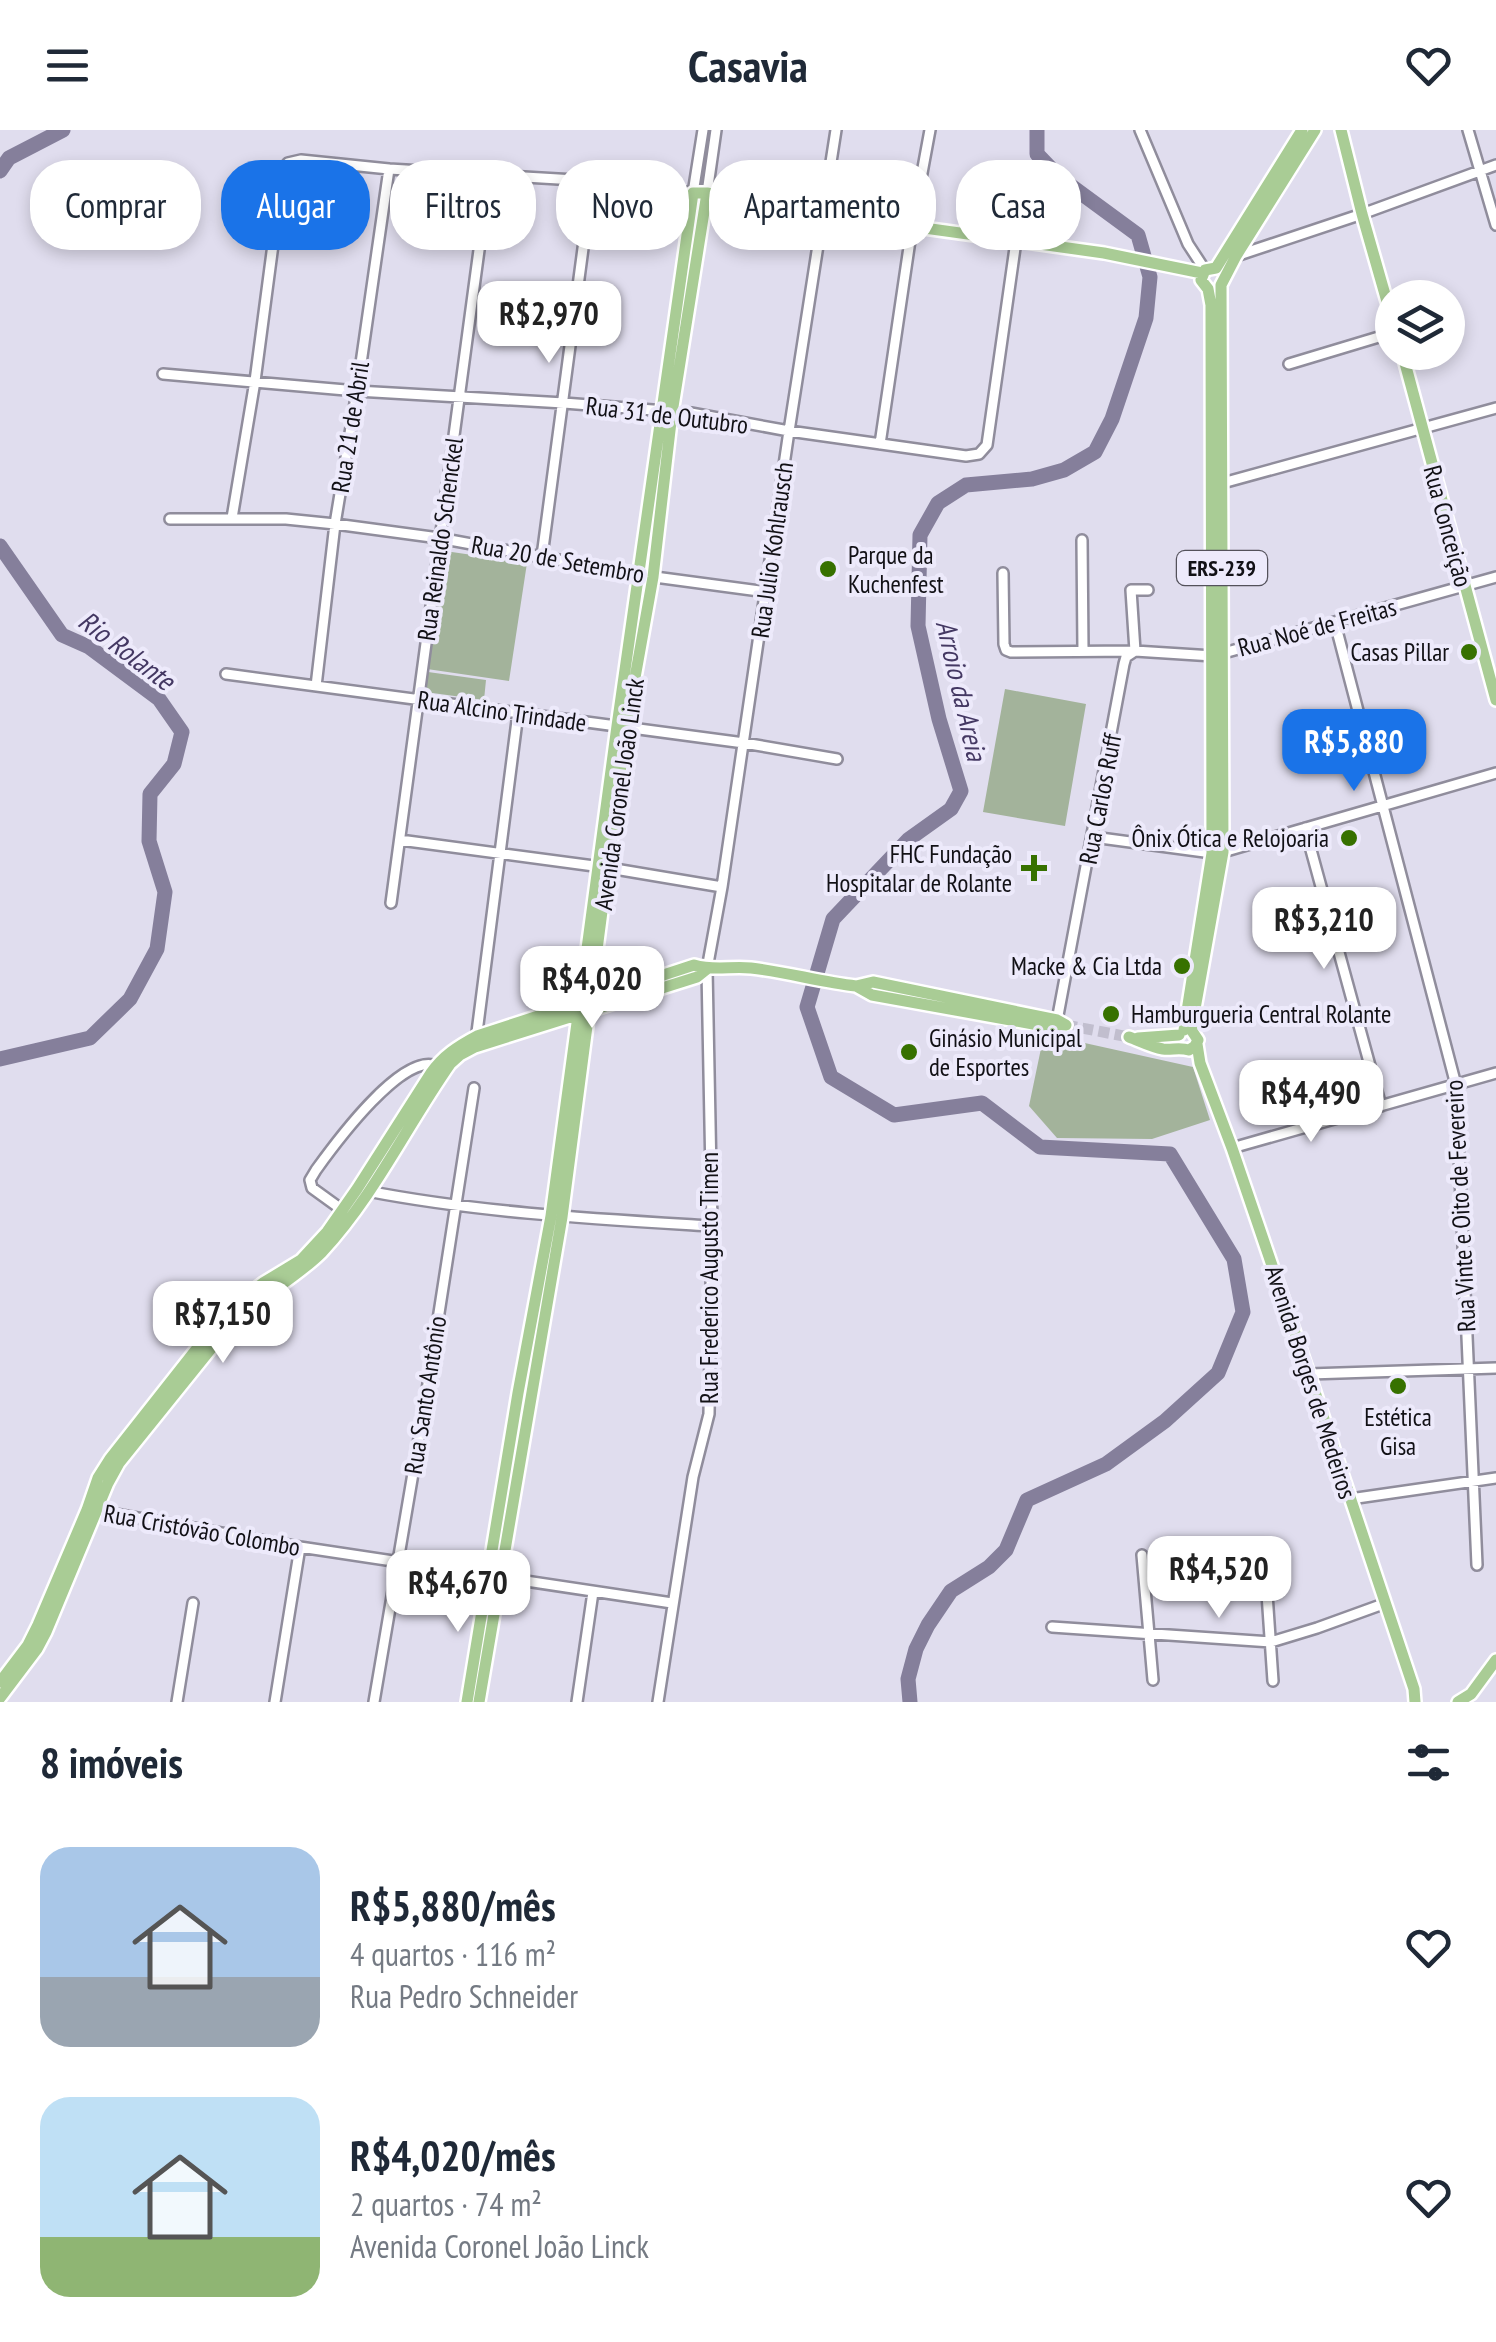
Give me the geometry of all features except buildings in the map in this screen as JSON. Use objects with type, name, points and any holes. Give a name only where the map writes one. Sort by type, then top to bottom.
[{"type":"main road","name":"ERS-239","points":[[1211,278],[1236,256],[1302,130]]},
{"type":"main road","name":"ERS-239","points":[[1186,1039],[1217,852],[1218,484],[1211,278],[1315,130]]},
{"type":"main road","points":[[1341,130],[1381,280]]},
{"type":"main road","points":[[700,193],[709,195]]},
{"type":"main road","name":"Avenida Coronel João Linck","points":[[494,1576],[518,1393],[557,1217],[621,727],[700,193]]},
{"type":"main road","points":[[1081,250],[1211,278]]},
{"type":"main road","name":"Rua Conceição","points":[[1407,370],[1496,700]]},
{"type":"main road","points":[[0,1698],[46,1632],[92,1510],[98,1478],[110,1458],[248,1306],[308,1265],[364,1190],[458,1046],[643,988],[694,966],[789,974],[856,986],[872,995],[945,1003],[1060,1024]]},
{"type":"main road","points":[[1131,1038],[1186,1039]]},
{"type":"main road","name":"Avenida Borges de Medeiros","points":[[1186,1039],[1200,1063],[1232,1148],[1416,1702]]},
{"type":"main road","points":[[160,1403],[224,1313],[300,1260],[327,1232],[341,1209],[364,1190]]},
{"type":"main road","points":[[0,1682],[28,1645],[92,1510]]},
{"type":"main road","points":[[467,1702],[494,1576]]},
{"type":"main road","points":[[479,1702],[494,1576]]},
{"type":"main road","points":[[1458,1702],[1471,1694],[1496,1660]]},
{"type":"street","name":"Avenida Coronel João Linck","points":[[700,193],[703,130]]},
{"type":"street","name":"Avenida Coronel João Linck","points":[[700,193],[716,130]]},
{"type":"street","name":"Rua Julio Kohlrausch","points":[[831,160],[836,130]]},
{"type":"street","points":[[924,160],[930,130]]},
{"type":"street","points":[[1140,130],[1188,244],[1211,278]]},
{"type":"street","points":[[1468,130],[1496,225]]},
{"type":"street","points":[[232,518],[283,169],[288,163],[301,160],[389,169]]},
{"type":"street","points":[[1236,256],[1496,166]]},
{"type":"street","name":"Rua 21 de Abril","points":[[316,686],[335,524],[389,169]]},
{"type":"street","points":[[689,192],[700,193]]},
{"type":"street","name":"Rua Reinaldo Schenckel","points":[[391,903],[479,250]]},
{"type":"street","points":[[542,556],[583,250]]},
{"type":"street","name":"Rua Julio Kohlrausch","points":[[707,969],[817,250]]},
{"type":"street","points":[[880,444],[909,250]]},
{"type":"street","name":"Rua 31 de Outubro","points":[[163,374],[691,413],[966,456],[979,454],[987,445],[1015,250]]},
{"type":"street","points":[[1288,364],[1375,338]]},
{"type":"street","points":[[1218,484],[1496,408]]},
{"type":"street","name":"Rua 20 de Setembro","points":[[170,519],[286,518],[335,524],[766,592]]},
{"type":"street","points":[[1082,540],[1083,651]]},
{"type":"street","name":"Rua Noé de Freitas","points":[[1003,572],[1004,644],[1011,652],[1135,650],[1218,655],[1496,577]]},
{"type":"street","name":"Rua Carlos Ruff","points":[[1060,1024],[1124,664],[1135,650],[1131,590],[1148,590]]},
{"type":"street","name":"Rua Vinte e Oito de Fevereiro","points":[[1335,623],[1456,1084],[1477,1565]]},
{"type":"street","name":"Rua Alcino Trindade","points":[[226,674],[837,759]]},
{"type":"street","points":[[476,1042],[518,713]]},
{"type":"street","points":[[1093,836],[1217,852],[1496,774]]},
{"type":"street","points":[[1304,828],[1380,1106]]},
{"type":"street","points":[[400,840],[722,887]]},
{"type":"street","name":"Rua Frederico Augusto Timen","points":[[658,1701],[694,1477],[709,1414],[712,1226],[707,969]]},
{"type":"street","points":[[341,1209],[312,1188],[310,1181],[316,1170],[373,1099],[419,1065],[429,1063],[440,1069]]},
{"type":"street","points":[[1232,1148],[1496,1073]]},
{"type":"street","name":"Rua Santo Antônio","points":[[374,1702],[474,1088]]},
{"type":"street","points":[[364,1190],[454,1206],[557,1217],[712,1226]]},
{"type":"street","points":[[1309,1374],[1496,1368]]},
{"type":"street","points":[[1350,1499],[1496,1478]]},
{"type":"street","name":"Rua Cristóvão Colombo","points":[[92,1510],[300,1547],[672,1604]]},
{"type":"street","points":[[275,1702],[300,1547]]},
{"type":"street","points":[[1264,1550],[1273,1681]]},
{"type":"street","points":[[1142,1556],[1154,1680]]},
{"type":"street","points":[[576,1702],[592,1592]]},
{"type":"street","points":[[177,1702],[194,1603]]},
{"type":"street","points":[[1052,1627],[1272,1642],[1386,1603]]},
{"type":"street","points":[[658,1701],[668,1702]]},
{"type":"green space","points":[[445,551],[527,563],[509,681],[427,669]]},
{"type":"green space","points":[[428,672],[486,680],[484,700],[425,692]]},
{"type":"green space","points":[[1005,689],[1086,704],[1065,826],[983,812]]},
{"type":"green space","points":[[1044,1034],[1193,1067],[1210,1120],[1152,1139],[1057,1138],[1029,1106]]},
{"type":"waterway","name":"Rio Rolante","points":[[0,171],[9,158],[63,130]]},
{"type":"waterway","name":"Arroio da Areia","points":[[910,1702],[908,1679],[928,1625],[951,1591],[989,1567],[1006,1550],[1027,1500],[1106,1464],[1165,1421],[1218,1373],[1243,1312],[1234,1259],[1170,1154],[1040,1147],[982,1103],[894,1115],[831,1077],[807,1007],[833,919],[909,839],[951,809],[961,791],[939,719],[918,626],[920,535],[938,503],[966,485],[1032,479],[1064,470],[1095,452],[1112,419],[1146,318],[1150,277],[1138,235],[1059,177],[1037,154],[1037,130]]},
{"type":"waterway","name":"Rio Rolante","points":[[0,546],[62,635],[89,647],[159,699],[182,732],[174,764],[150,794],[149,841],[165,892],[157,949],[130,999],[90,1038],[0,1059]]},
{"type":"tunnel","points":[[1066,1025],[1129,1037]]},
{"type":"place","name":"Parque da Kuchenfest","points":[[828,569]]},
{"type":"place","name":"Casas Pillar","points":[[1469,652]]},
{"type":"place","name":"Ônix Ótica e Relojoaria","points":[[1349,838]]},
{"type":"place","name":"FHC Fundação Hospitalar de Rolante","points":[[1034,868]]},
{"type":"place","name":"Macke & Cia Ltda","points":[[1182,966]]},
{"type":"place","name":"Hamburgueria Central Rolante","points":[[1111,1014]]},
{"type":"place","name":"Ginásio Municipal de Esportes","points":[[909,1052]]},
{"type":"place","name":"Estética Gisa","points":[[1398,1386]]}]
